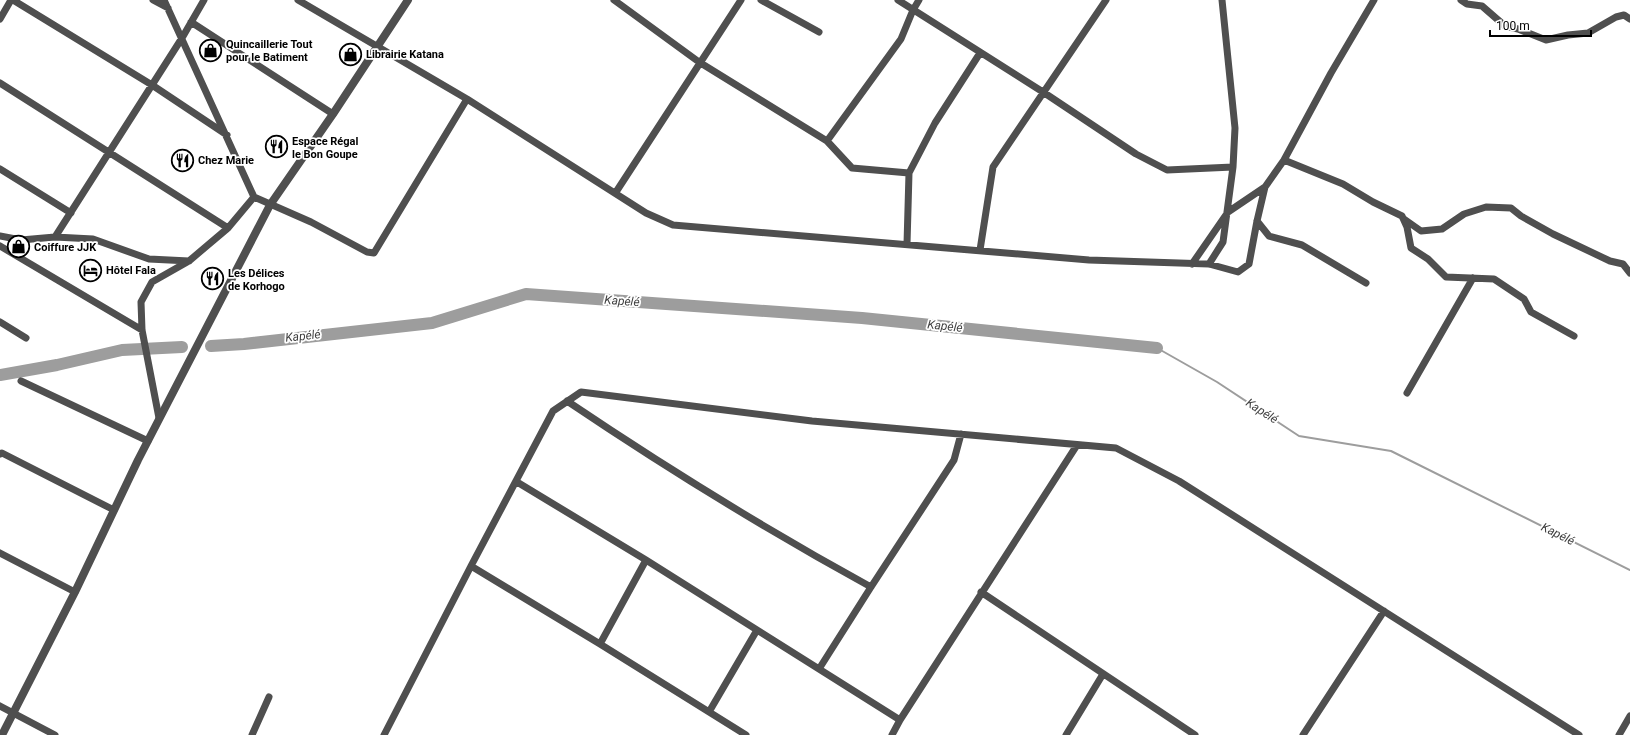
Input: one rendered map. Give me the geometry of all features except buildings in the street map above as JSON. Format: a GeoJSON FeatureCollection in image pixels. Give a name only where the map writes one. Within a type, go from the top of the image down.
{"type":"FeatureCollection","features":[{"type":"Feature","properties":{"kind":"street"},"geometry":{"type":"LineString","coordinates":[[0,19],[12,0],[152,85],[227,135]]}},
{"type":"Feature","properties":{"kind":"street"},"geometry":{"type":"LineString","coordinates":[[153,0],[168,8]]}},
{"type":"Feature","properties":{"kind":"street"},"geometry":{"type":"LineString","coordinates":[[164,0],[227,135],[254,197],[332,232],[357,249],[374,253],[467,99]]}},
{"type":"Feature","properties":{"kind":"street"},"geometry":{"type":"LineString","coordinates":[[56,237],[182,38],[204,0]]}},
{"type":"Feature","properties":{"kind":"street"},"geometry":{"type":"LineString","coordinates":[[298,0],[467,99],[616,192],[646,213],[673,225],[1089,260],[1208,264],[1238,272],[1249,264],[1256,221],[1265,187],[1284,160],[1331,73],[1374,0]]}},
{"type":"Feature","properties":{"kind":"street"},"geometry":{"type":"LineString","coordinates":[[2,735],[75,592],[159,418],[270,204],[333,114],[408,0]]}},
{"type":"Feature","properties":{"kind":"street"},"geometry":{"type":"LineString","coordinates":[[614,0],[699,62],[827,141],[852,168],[909,173]]}},
{"type":"Feature","properties":{"kind":"street"},"geometry":{"type":"LineString","coordinates":[[616,192],[699,62],[741,0]]}},
{"type":"Feature","properties":{"kind":"street"},"geometry":{"type":"LineString","coordinates":[[761,0],[819,32]]}},
{"type":"Feature","properties":{"kind":"street"},"geometry":{"type":"LineString","coordinates":[[898,0],[1043,92],[1136,154],[1167,170],[1233,167]]}},
{"type":"Feature","properties":{"kind":"street"},"geometry":{"type":"LineString","coordinates":[[827,141],[901,39],[913,10],[919,0]]}},
{"type":"Feature","properties":{"kind":"street"},"geometry":{"type":"LineString","coordinates":[[980,250],[993,166],[1106,0]]}},
{"type":"Feature","properties":{"kind":"street"},"geometry":{"type":"LineString","coordinates":[[1208,264],[1224,242],[1233,167],[1235,128],[1222,0]]}},
{"type":"Feature","properties":{"kind":"street"},"geometry":{"type":"LineString","coordinates":[[1461,0],[1467,4],[1482,6],[1505,26],[1518,29],[1546,40],[1568,35],[1588,33],[1616,17],[1624,15],[1630,19]]}},
{"type":"Feature","properties":{"kind":"street"},"geometry":{"type":"LineString","coordinates":[[191,22],[333,114]]}},
{"type":"Feature","properties":{"kind":"street"},"geometry":{"type":"LineString","coordinates":[[907,244],[909,173],[935,123],[980,53]]}},
{"type":"Feature","properties":{"kind":"street"},"geometry":{"type":"LineString","coordinates":[[0,83],[228,228]]}},
{"type":"Feature","properties":{"kind":"street"},"geometry":{"type":"LineString","coordinates":[[1284,160],[1343,184],[1373,202],[1402,216],[1421,231],[1442,229],[1464,214],[1486,206],[1511,208],[1521,216],[1552,234],[1610,261],[1623,264],[1630,273]]}},
{"type":"Feature","properties":{"kind":"street"},"geometry":{"type":"LineString","coordinates":[[0,169],[71,213]]}},
{"type":"Feature","properties":{"kind":"street"},"geometry":{"type":"LineString","coordinates":[[1192,264],[1228,212],[1265,187]]}},
{"type":"Feature","properties":{"kind":"street"},"geometry":{"type":"LineString","coordinates":[[159,418],[142,330],[141,302],[152,282],[189,261],[228,228],[254,197]]}},
{"type":"Feature","properties":{"kind":"street"},"geometry":{"type":"LineString","coordinates":[[1404,219],[1412,248],[1428,259],[1446,277],[1494,280],[1524,299],[1531,312],[1574,336]]}},
{"type":"Feature","properties":{"kind":"street"},"geometry":{"type":"LineString","coordinates":[[1256,221],[1269,236],[1302,244],[1366,283]]}},
{"type":"Feature","properties":{"kind":"street"},"geometry":{"type":"LineString","coordinates":[[0,236],[21,240],[56,237],[93,239],[148,259],[189,261]]}},
{"type":"Feature","properties":{"kind":"street"},"geometry":{"type":"LineString","coordinates":[[0,246],[142,330]]}},
{"type":"Feature","properties":{"kind":"street"},"geometry":{"type":"LineString","coordinates":[[1407,393],[1472,278]]}},
{"type":"Feature","properties":{"kind":"street"},"geometry":{"type":"LineString","coordinates":[[0,322],[26,338]]}},
{"type":"Feature","properties":{"kind":"street"},"geometry":{"type":"LineString","coordinates":[[22,381],[148,441]]}},
{"type":"Feature","properties":{"kind":"street"},"geometry":{"type":"LineString","coordinates":[[384,735],[553,411],[567,400],[581,392],[812,421],[1116,448],[1179,481],[1579,735]]}},
{"type":"Feature","properties":{"kind":"street"},"geometry":{"type":"LineString","coordinates":[[567,400],[618,435],[806,552],[871,587]]}},
{"type":"Feature","properties":{"kind":"street"},"geometry":{"type":"LineString","coordinates":[[819,669],[954,460],[961,434]]}},
{"type":"Feature","properties":{"kind":"street"},"geometry":{"type":"LineString","coordinates":[[892,735],[981,592],[1077,445]]}},
{"type":"Feature","properties":{"kind":"street"},"geometry":{"type":"LineString","coordinates":[[0,454],[2,453],[114,510]]}},
{"type":"Feature","properties":{"kind":"street"},"geometry":{"type":"LineString","coordinates":[[517,482],[646,560],[900,720]]}},
{"type":"Feature","properties":{"kind":"street"},"geometry":{"type":"LineString","coordinates":[[0,553],[75,592]]}},
{"type":"Feature","properties":{"kind":"street"},"geometry":{"type":"LineString","coordinates":[[600,644],[646,560]]}},
{"type":"Feature","properties":{"kind":"street"},"geometry":{"type":"LineString","coordinates":[[471,566],[746,735]]}},
{"type":"Feature","properties":{"kind":"street"},"geometry":{"type":"LineString","coordinates":[[981,592],[1186,732],[1195,735]]}},
{"type":"Feature","properties":{"kind":"street"},"geometry":{"type":"LineString","coordinates":[[1303,735],[1384,611]]}},
{"type":"Feature","properties":{"kind":"street"},"geometry":{"type":"LineString","coordinates":[[709,712],[757,630]]}},
{"type":"Feature","properties":{"kind":"street"},"geometry":{"type":"LineString","coordinates":[[1066,735],[1103,674]]}},
{"type":"Feature","properties":{"kind":"street"},"geometry":{"type":"LineString","coordinates":[[252,735],[269,696]]}},
{"type":"Feature","properties":{"kind":"street"},"geometry":{"type":"LineString","coordinates":[[0,706],[55,735]]}},
{"type":"Feature","properties":{"kind":"street"},"geometry":{"type":"LineString","coordinates":[[1619,735],[1630,716]]}},
{"type":"Feature","properties":{"kind":"waterway","name":"Kapélé"},"geometry":{"type":"LineString","coordinates":[[211,346],[244,344],[432,323],[526,294],[862,318],[1157,348]]}},
{"type":"Feature","properties":{"kind":"waterway","name":"Kapélé"},"geometry":{"type":"LineString","coordinates":[[0,375],[57,365],[122,350],[182,347]]}},
{"type":"Feature","properties":{"kind":"waterway","name":"Kapélé"},"geometry":{"type":"LineString","coordinates":[[1157,348],[1217,382],[1299,436],[1391,451],[1630,570]]}},
{"type":"Feature","properties":{"kind":"place","name":"Quincaillerie Tout pour le Batiment"},"geometry":{"type":"Point","coordinates":[210,50]}},
{"type":"Feature","properties":{"kind":"place","name":"Librairie Katana"},"geometry":{"type":"Point","coordinates":[350,54]}},
{"type":"Feature","properties":{"kind":"place","name":"Espace Régal le Bon Goupe"},"geometry":{"type":"Point","coordinates":[277,147]}},
{"type":"Feature","properties":{"kind":"place","name":"Chez Marie"},"geometry":{"type":"Point","coordinates":[183,160]}},
{"type":"Feature","properties":{"kind":"place","name":"Coiffure JJK"},"geometry":{"type":"Point","coordinates":[19,247]}},
{"type":"Feature","properties":{"kind":"place","name":"Hôtel Fala"},"geometry":{"type":"Point","coordinates":[90,270]}},
{"type":"Feature","properties":{"kind":"place","name":"Les Délices de Korhogo"},"geometry":{"type":"Point","coordinates":[213,279]}}]}
